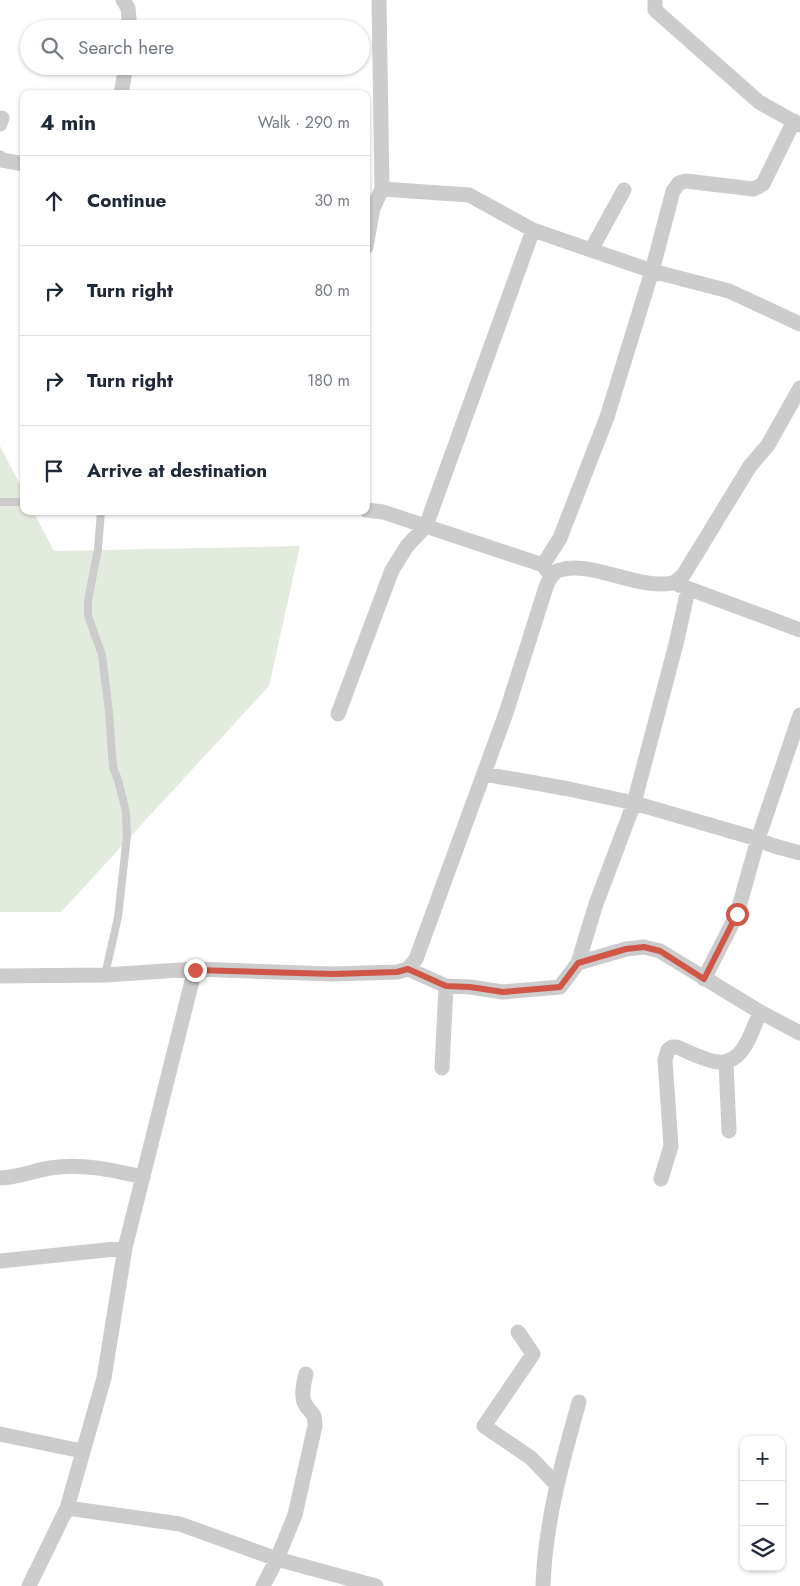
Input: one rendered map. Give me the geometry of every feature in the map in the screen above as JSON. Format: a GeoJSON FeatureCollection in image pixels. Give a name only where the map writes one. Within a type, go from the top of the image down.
{"type":"FeatureCollection","features":[{"type":"Feature","properties":{"kind":"street"},"geometry":{"type":"LineString","coordinates":[[123,0],[128,8],[129,20]]}},
{"type":"Feature","properties":{"kind":"street"},"geometry":{"type":"LineString","coordinates":[[370,209],[382,189],[373,143],[379,0]]}},
{"type":"Feature","properties":{"kind":"street"},"geometry":{"type":"LineString","coordinates":[[0,976],[105,975],[195,970],[333,974],[397,972],[408,969],[416,959],[506,713],[546,587],[547,571],[608,417],[652,272],[673,191],[679,183],[686,181],[753,189],[758,187],[763,184],[797,123],[759,102],[655,10],[655,0]]}},
{"type":"Feature","properties":{"kind":"street"},"geometry":{"type":"LineString","coordinates":[[122,90],[124,75]]}},
{"type":"Feature","properties":{"kind":"street"},"geometry":{"type":"LineString","coordinates":[[0,158],[20,163]]}},
{"type":"Feature","properties":{"kind":"street"},"geometry":{"type":"LineString","coordinates":[[382,189],[470,194],[533,230],[652,272],[729,291],[800,324]]}},
{"type":"Feature","properties":{"kind":"street"},"geometry":{"type":"LineString","coordinates":[[591,250],[624,190]]}},
{"type":"Feature","properties":{"kind":"street"},"geometry":{"type":"LineString","coordinates":[[338,714],[392,570],[408,546],[426,526],[533,230]]}},
{"type":"Feature","properties":{"kind":"street"},"geometry":{"type":"LineString","coordinates":[[674,583],[684,574],[750,466],[768,445],[800,388]]}},
{"type":"Feature","properties":{"kind":"street"},"geometry":{"type":"LineString","coordinates":[[370,510],[383,512],[426,526],[547,571],[579,568],[654,584],[674,583],[688,590],[800,630]]}},
{"type":"Feature","properties":{"kind":"street"},"geometry":{"type":"LineString","coordinates":[[408,969],[446,986],[470,987],[503,992],[560,987],[578,963],[596,904],[634,804],[676,644],[688,590]]}},
{"type":"Feature","properties":{"kind":"street"},"geometry":{"type":"LineString","coordinates":[[704,979],[737,914],[758,839],[800,715]]}},
{"type":"Feature","properties":{"kind":"street"},"geometry":{"type":"LineString","coordinates":[[484,774],[569,789],[634,804],[758,839],[770,845],[800,854]]}},
{"type":"Feature","properties":{"kind":"street"},"geometry":{"type":"LineString","coordinates":[[578,963],[626,949],[644,947],[660,951],[760,1012],[800,1033]]}},
{"type":"Feature","properties":{"kind":"street"},"geometry":{"type":"LineString","coordinates":[[29,1586],[67,1508],[104,1378],[125,1248],[195,970]]}},
{"type":"Feature","properties":{"kind":"street"},"geometry":{"type":"LineString","coordinates":[[442,1068],[446,986]]}},
{"type":"Feature","properties":{"kind":"street"},"geometry":{"type":"LineString","coordinates":[[661,1179],[671,1146],[665,1060],[668,1050],[672,1047],[677,1047],[717,1062],[733,1060],[741,1052],[760,1012]]}},
{"type":"Feature","properties":{"kind":"street"},"geometry":{"type":"LineString","coordinates":[[726,1062],[729,1131]]}},
{"type":"Feature","properties":{"kind":"street"},"geometry":{"type":"LineString","coordinates":[[0,1178],[16,1177],[48,1168],[70,1166],[97,1167],[143,1177]]}},
{"type":"Feature","properties":{"kind":"street"},"geometry":{"type":"LineString","coordinates":[[0,1261],[125,1248]]}},
{"type":"Feature","properties":{"kind":"street"},"geometry":{"type":"LineString","coordinates":[[518,1332],[533,1354],[484,1426],[531,1458],[556,1484]]}},
{"type":"Feature","properties":{"kind":"street"},"geometry":{"type":"LineString","coordinates":[[263,1586],[277,1559],[295,1515],[315,1426],[315,1416],[304,1401],[303,1387],[306,1374]]}},
{"type":"Feature","properties":{"kind":"street"},"geometry":{"type":"LineString","coordinates":[[543,1586],[556,1484],[579,1402]]}},
{"type":"Feature","properties":{"kind":"street"},"geometry":{"type":"LineString","coordinates":[[0,1434],[82,1451]]}},
{"type":"Feature","properties":{"kind":"street"},"geometry":{"type":"LineString","coordinates":[[67,1508],[180,1524],[277,1559],[376,1586]]}},
{"type":"Feature","properties":{"kind":"lane"},"geometry":{"type":"LineString","coordinates":[[0,502],[20,502]]}},
{"type":"Feature","properties":{"kind":"lane"},"geometry":{"type":"LineString","coordinates":[[101,515],[98,550],[88,600],[88,616],[102,655],[113,767],[126,812],[127,836],[118,917],[105,975]]}},
{"type":"Feature","properties":{"kind":"shaded area"},"geometry":{"type":"Polygon","coordinates":[[[0,446],[20,484],[20,515],[35,515],[54,551],[300,546],[269,686],[61,912],[0,912],[0,446]]]}},
{"type":"Feature","properties":{"kind":"route"},"geometry":{"type":"LineString","coordinates":[[195,970],[333,974],[397,972],[408,969],[446,986],[470,987],[503,992],[560,987],[578,963],[626,949],[644,947],[660,951],[704,979],[737,914]]}}]}
